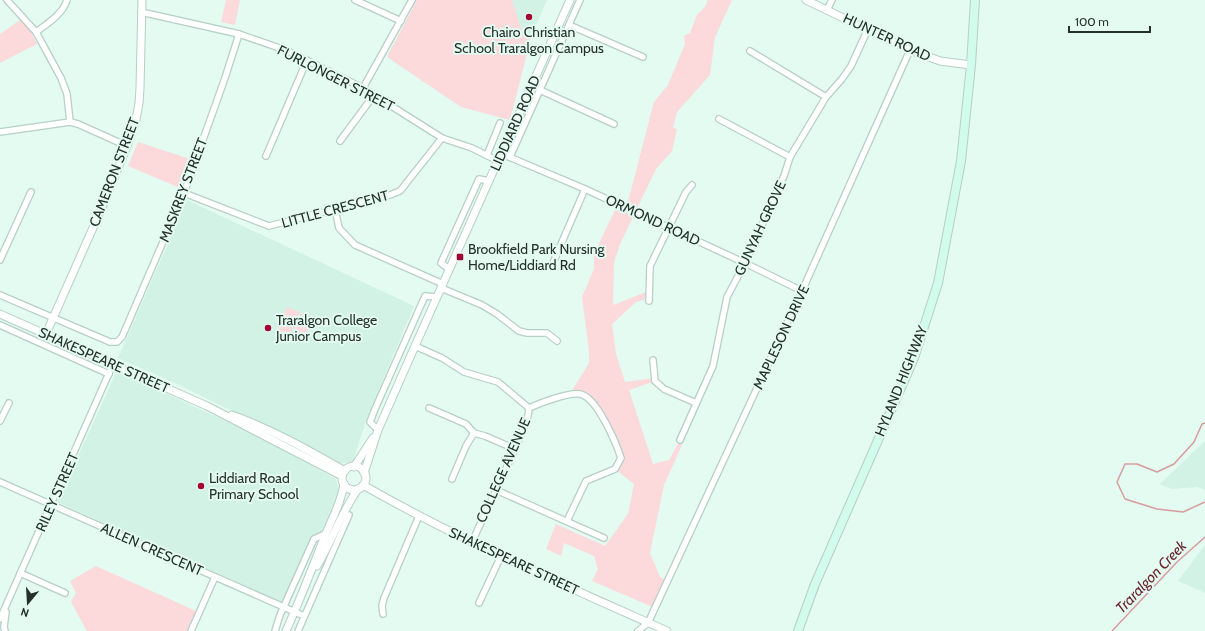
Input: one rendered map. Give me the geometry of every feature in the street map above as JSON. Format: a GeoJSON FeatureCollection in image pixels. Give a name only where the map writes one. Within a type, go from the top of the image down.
{"type":"FeatureCollection","features":[{"type":"Feature","properties":{"kind":"main road","name":"HYLAND HIGHWAY"},"geometry":{"type":"LineString","coordinates":[[798,631],[815,584],[914,358],[938,283],[961,161],[971,65],[975,0]]}},
{"type":"Feature","properties":{"kind":"street"},"geometry":{"type":"LineString","coordinates":[[7,0],[36,32],[65,86],[70,122]]}},
{"type":"Feature","properties":{"kind":"street"},"geometry":{"type":"LineString","coordinates":[[36,32],[48,24],[60,12],[67,0]]}},
{"type":"Feature","properties":{"kind":"street","name":"CAMERON STREET"},"geometry":{"type":"LineString","coordinates":[[46,334],[100,212],[136,120],[139,103],[142,0]]}},
{"type":"Feature","properties":{"kind":"street"},"geometry":{"type":"LineString","coordinates":[[355,0],[400,20]]}},
{"type":"Feature","properties":{"kind":"street"},"geometry":{"type":"LineString","coordinates":[[363,88],[412,0]]}},
{"type":"Feature","properties":{"kind":"street","name":"LIDDIARD ROAD"},"geometry":{"type":"LineString","coordinates":[[364,473],[378,430],[570,0]]}},
{"type":"Feature","properties":{"kind":"street","name":"LIDDIARD ROAD"},"geometry":{"type":"LineString","coordinates":[[510,157],[580,0]]}},
{"type":"Feature","properties":{"kind":"street","name":"HUNTER ROAD"},"geometry":{"type":"LineString","coordinates":[[806,0],[910,50],[940,61],[971,65]]}},
{"type":"Feature","properties":{"kind":"street"},"geometry":{"type":"LineString","coordinates":[[827,10],[832,0]]}},
{"type":"Feature","properties":{"kind":"street","name":"FURLONGER STREET"},"geometry":{"type":"LineString","coordinates":[[141,12],[239,34],[288,51],[363,88],[442,138],[487,155],[500,158]]}},
{"type":"Feature","properties":{"kind":"street"},"geometry":{"type":"LineString","coordinates":[[569,25],[643,57]]}},
{"type":"Feature","properties":{"kind":"street","name":"GUNYAH GROVE"},"geometry":{"type":"LineString","coordinates":[[680,440],[713,366],[727,297],[745,263],[784,176],[790,157],[826,98],[851,66],[868,29]]}},
{"type":"Feature","properties":{"kind":"street","name":"MASKREY STREET"},"geometry":{"type":"LineString","coordinates":[[52,318],[110,342],[117,342],[122,338],[184,193],[239,34]]}},
{"type":"Feature","properties":{"kind":"street","name":"MAPLESON DRIVE"},"geometry":{"type":"LineString","coordinates":[[648,623],[802,291],[910,50]]}},
{"type":"Feature","properties":{"kind":"street"},"geometry":{"type":"LineString","coordinates":[[750,51],[826,98]]}},
{"type":"Feature","properties":{"kind":"street"},"geometry":{"type":"LineString","coordinates":[[266,156],[307,60]]}},
{"type":"Feature","properties":{"kind":"street"},"geometry":{"type":"LineString","coordinates":[[540,90],[614,124]]}},
{"type":"Feature","properties":{"kind":"street"},"geometry":{"type":"LineString","coordinates":[[340,141],[374,95]]}},
{"type":"Feature","properties":{"kind":"street"},"geometry":{"type":"LineString","coordinates":[[718,119],[790,157]]}},
{"type":"Feature","properties":{"kind":"street"},"geometry":{"type":"LineString","coordinates":[[0,132],[70,122],[78,124],[127,146]]}},
{"type":"Feature","properties":{"kind":"street","name":"LIDDIARD ROAD"},"geometry":{"type":"LineString","coordinates":[[487,155],[500,123]]}},
{"type":"Feature","properties":{"kind":"street","name":"LITTLE CRESCENT"},"geometry":{"type":"LineString","coordinates":[[184,193],[269,226],[390,195],[400,191],[442,138]]}},
{"type":"Feature","properties":{"kind":"street","name":"ORMOND ROAD"},"geometry":{"type":"LineString","coordinates":[[500,158],[510,157],[585,189],[802,291]]}},
{"type":"Feature","properties":{"kind":"street","name":"LIDDIARD ROAD"},"geometry":{"type":"LineString","coordinates":[[450,269],[441,263],[479,178],[489,181]]}},
{"type":"Feature","properties":{"kind":"street"},"geometry":{"type":"LineString","coordinates":[[649,301],[650,266],[686,192],[692,185]]}},
{"type":"Feature","properties":{"kind":"street"},"geometry":{"type":"LineString","coordinates":[[552,265],[585,189]]}},
{"type":"Feature","properties":{"kind":"street"},"geometry":{"type":"LineString","coordinates":[[0,260],[32,192]]}},
{"type":"Feature","properties":{"kind":"street"},"geometry":{"type":"LineString","coordinates":[[335,209],[339,228],[355,245],[482,306],[497,314],[519,331],[527,333],[547,333],[557,342]]}},
{"type":"Feature","properties":{"kind":"street"},"geometry":{"type":"LineString","coordinates":[[0,295],[52,318]]}},
{"type":"Feature","properties":{"kind":"street"},"geometry":{"type":"LineString","coordinates":[[378,430],[370,422],[375,408],[425,296],[437,297]]}},
{"type":"Feature","properties":{"kind":"street","name":"SHAKESPEARE STREET"},"geometry":{"type":"LineString","coordinates":[[0,314],[207,406],[264,428],[305,448],[344,473]]}},
{"type":"Feature","properties":{"kind":"street","name":"SHAKESPEARE STREET"},"geometry":{"type":"LineString","coordinates":[[0,325],[109,374]]}},
{"type":"Feature","properties":{"kind":"street","name":"COLLEGE AVENUE"},"geometry":{"type":"LineString","coordinates":[[415,346],[442,358],[464,372],[498,382],[529,408],[528,416],[515,448],[472,542]]}},
{"type":"Feature","properties":{"kind":"street"},"geometry":{"type":"LineString","coordinates":[[653,360],[655,381],[664,389],[696,403]]}},
{"type":"Feature","properties":{"kind":"street","name":"RILEY STREET"},"geometry":{"type":"LineString","coordinates":[[0,619],[113,364]]}},
{"type":"Feature","properties":{"kind":"street"},"geometry":{"type":"LineString","coordinates":[[529,408],[552,399],[573,394],[581,394],[591,402],[603,416],[616,443],[621,458],[615,469],[586,481],[567,521]]}},
{"type":"Feature","properties":{"kind":"street"},"geometry":{"type":"LineString","coordinates":[[0,421],[9,403]]}},
{"type":"Feature","properties":{"kind":"street"},"geometry":{"type":"LineString","coordinates":[[430,408],[466,424],[474,433],[515,448]]}},
{"type":"Feature","properties":{"kind":"street","name":"LIDDIARD ROAD"},"geometry":{"type":"LineString","coordinates":[[354,467],[378,430]]}},
{"type":"Feature","properties":{"kind":"street"},"geometry":{"type":"LineString","coordinates":[[452,479],[466,446],[474,433]]}},
{"type":"Feature","properties":{"kind":"street"},"geometry":{"type":"LineString","coordinates":[[286,631],[308,581],[325,534],[338,508],[342,497],[344,473],[350,467],[358,468],[364,473],[365,480],[348,503],[325,552],[308,581]]}},
{"type":"Feature","properties":{"kind":"street","name":"ALLEN CRESCENT"},"geometry":{"type":"LineString","coordinates":[[0,482],[304,616]]}},
{"type":"Feature","properties":{"kind":"street"},"geometry":{"type":"LineString","coordinates":[[344,484],[349,489],[360,487]]}},
{"type":"Feature","properties":{"kind":"street","name":"SHAKESPEARE STREET"},"geometry":{"type":"LineString","coordinates":[[360,487],[501,556],[666,631]]}},
{"type":"Feature","properties":{"kind":"street"},"geometry":{"type":"LineString","coordinates":[[496,490],[604,538]]}},
{"type":"Feature","properties":{"kind":"street"},"geometry":{"type":"LineString","coordinates":[[298,631],[349,515]]}},
{"type":"Feature","properties":{"kind":"street"},"geometry":{"type":"LineString","coordinates":[[383,614],[382,606],[384,598],[419,516]]}},
{"type":"Feature","properties":{"kind":"street"},"geometry":{"type":"LineString","coordinates":[[275,631],[314,539],[325,534]]}},
{"type":"Feature","properties":{"kind":"street"},"geometry":{"type":"LineString","coordinates":[[479,603],[501,556]]}},
{"type":"Feature","properties":{"kind":"street"},"geometry":{"type":"LineString","coordinates":[[20,573],[65,593]]}},
{"type":"Feature","properties":{"kind":"street"},"geometry":{"type":"LineString","coordinates":[[191,631],[215,577]]}},
{"type":"Feature","properties":{"kind":"street"},"geometry":{"type":"LineString","coordinates":[[5,631],[4,616],[12,593]]}},
{"type":"Feature","properties":{"kind":"street"},"geometry":{"type":"LineString","coordinates":[[638,631],[648,623]]}},
{"type":"Feature","properties":{"kind":"shaded area"},"geometry":{"type":"Polygon","coordinates":[[[226,0],[240,0],[235,25],[221,22],[226,0]]]}},
{"type":"Feature","properties":{"kind":"shaded area"},"geometry":{"type":"Polygon","coordinates":[[[417,0],[512,0],[523,34],[532,34],[510,120],[461,107],[387,57],[417,0]]]}},
{"type":"Feature","properties":{"kind":"shaded area","name":"Chairo Christian School Traralgon Campus"},"geometry":{"type":"Polygon","coordinates":[[[512,0],[547,0],[532,34],[523,34],[512,0]]]}},
{"type":"Feature","properties":{"kind":"shaded area"},"geometry":{"type":"Polygon","coordinates":[[[708,0],[732,0],[715,37],[710,75],[677,112],[673,128],[677,129],[672,151],[656,169],[620,244],[614,262],[613,305],[649,291],[649,298],[636,302],[612,324],[616,354],[625,382],[654,378],[655,381],[629,390],[653,464],[669,460],[680,440],[682,445],[664,485],[650,553],[660,577],[668,581],[655,608],[592,581],[598,569],[594,556],[564,543],[561,556],[546,549],[556,524],[605,546],[628,514],[634,484],[615,469],[620,463],[617,445],[591,402],[581,395],[570,394],[589,363],[589,350],[582,297],[594,269],[594,254],[618,204],[624,207],[629,198],[654,102],[668,85],[685,44],[684,36],[690,33],[697,15],[705,7],[708,0]]]}},
{"type":"Feature","properties":{"kind":"shaded area"},"geometry":{"type":"Polygon","coordinates":[[[20,20],[30,30],[37,44],[0,63],[0,34],[20,20]]]}},
{"type":"Feature","properties":{"kind":"shaded area"},"geometry":{"type":"Polygon","coordinates":[[[138,142],[190,159],[180,188],[128,166],[138,142]]]}},
{"type":"Feature","properties":{"kind":"shaded area","name":"Traralgon College Junior Campus"},"geometry":{"type":"Polygon","coordinates":[[[187,200],[414,306],[367,418],[353,461],[340,464],[179,385],[118,358],[187,200]]]}},
{"type":"Feature","properties":{"kind":"shaded area"},"geometry":{"type":"Polygon","coordinates":[[[287,307],[299,312],[290,335],[278,330],[287,307]]]}},
{"type":"Feature","properties":{"kind":"shaded area"},"geometry":{"type":"Polygon","coordinates":[[[301,313],[313,318],[303,341],[291,336],[301,313]]]}},
{"type":"Feature","properties":{"kind":"shaded area","name":"Liddiard Road Primary School"},"geometry":{"type":"Polygon","coordinates":[[[117,371],[256,435],[336,479],[340,494],[323,532],[311,536],[282,603],[57,502],[117,371]]]}},
{"type":"Feature","properties":{"kind":"shaded area"},"geometry":{"type":"Polygon","coordinates":[[[1205,441],[1205,490],[1197,487],[1172,489],[1160,484],[1205,441]]]}},
{"type":"Feature","properties":{"kind":"shaded area"},"geometry":{"type":"Polygon","coordinates":[[[1205,545],[1205,593],[1178,581],[1205,545]]]}},
{"type":"Feature","properties":{"kind":"shaded area"},"geometry":{"type":"Polygon","coordinates":[[[96,566],[196,611],[187,631],[87,631],[71,602],[76,593],[70,581],[96,566]]]}},
{"type":"Feature","properties":{"kind":"waterway","name":"Traralgon Creek"},"geometry":{"type":"LineString","coordinates":[[1205,423],[1202,424],[1194,442],[1174,464],[1157,472],[1137,464],[1125,464],[1117,482],[1125,499],[1157,509],[1183,512],[1205,502]]}},
{"type":"Feature","properties":{"kind":"waterway","name":"Traralgon Creek"},"geometry":{"type":"LineString","coordinates":[[1112,631],[1177,562],[1205,537]]}},
{"type":"Feature","properties":{"kind":"place","name":"Chairo Christian School Traralgon Campus"},"geometry":{"type":"Point","coordinates":[529,17]}},
{"type":"Feature","properties":{"kind":"place","name":"Brookfield Park Nursing Home/Liddiard Rd"},"geometry":{"type":"Point","coordinates":[460,257]}},
{"type":"Feature","properties":{"kind":"place","name":"Traralgon College Junior Campus"},"geometry":{"type":"Point","coordinates":[268,328]}},
{"type":"Feature","properties":{"kind":"place","name":"Liddiard Road Primary School"},"geometry":{"type":"Point","coordinates":[201,486]}}]}
